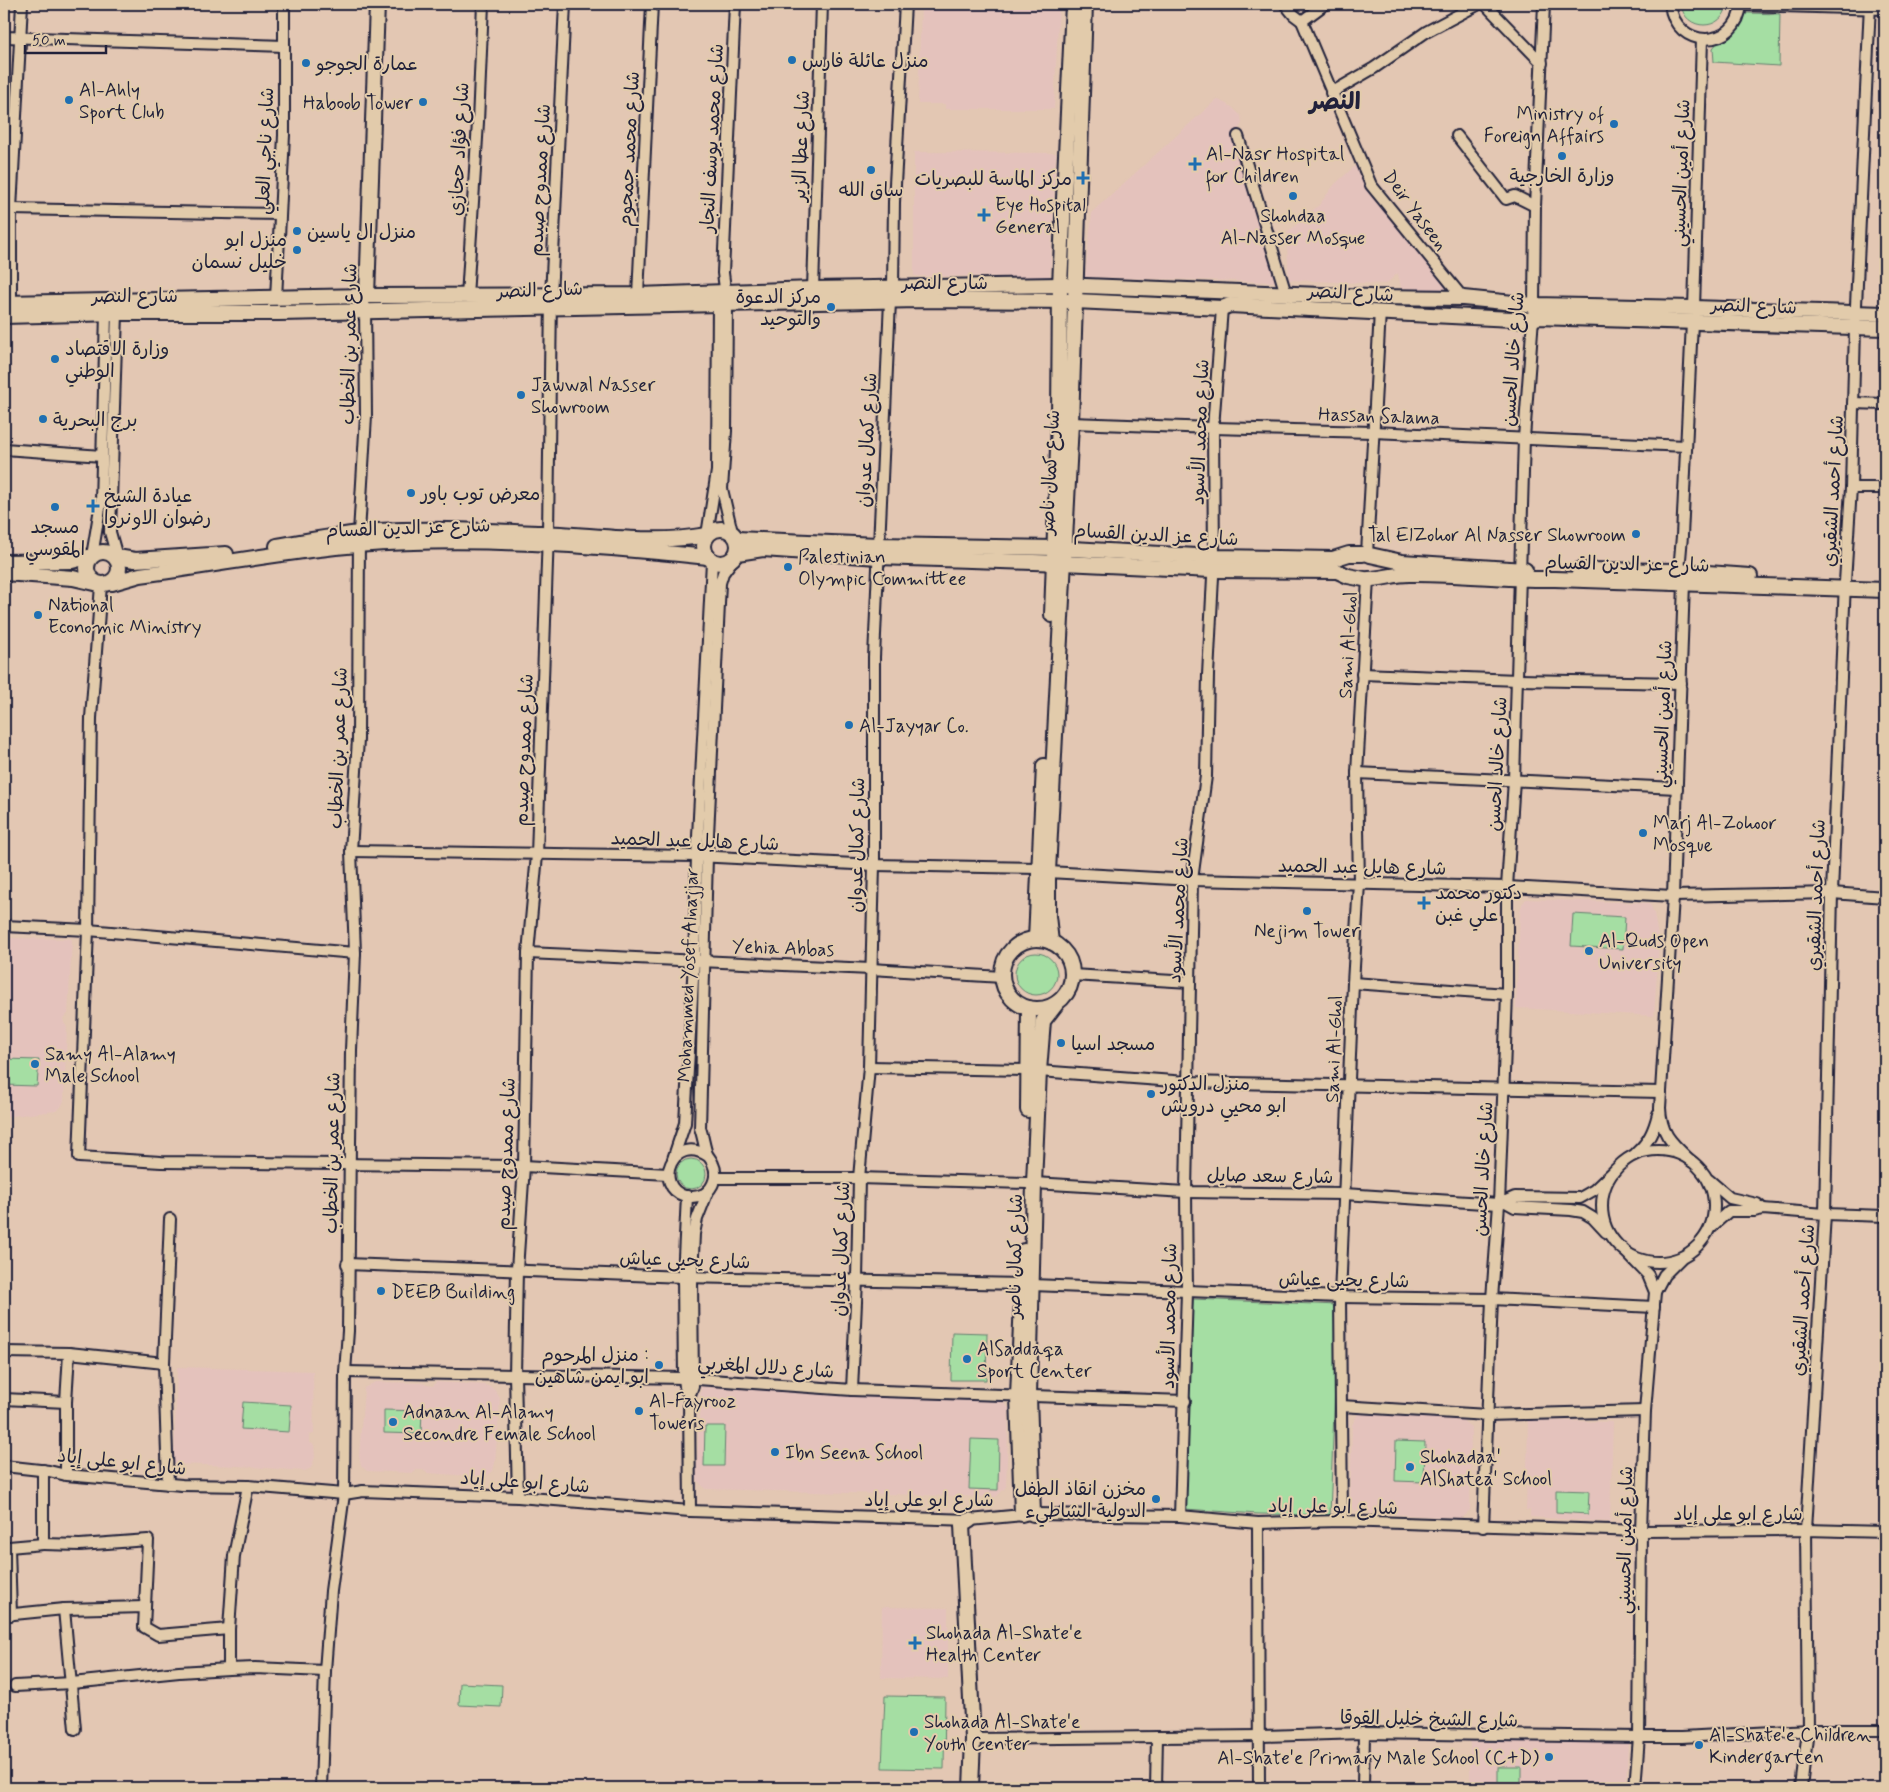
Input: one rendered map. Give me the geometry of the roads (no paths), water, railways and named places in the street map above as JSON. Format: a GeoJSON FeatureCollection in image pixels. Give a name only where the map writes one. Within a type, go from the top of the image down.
{"type":"FeatureCollection","features":[{"type":"Feature","properties":{"kind":"main road","name":"شارع عمر بن الخطاب"},"geometry":{"type":"LineString","coordinates":[[367,296],[377,4]]}},
{"type":"Feature","properties":{"kind":"main road","name":"شارع كمال ناصر"},"geometry":{"type":"LineString","coordinates":[[1036,939],[1043,870],[1050,662],[1059,563],[1060,285],[1074,4]]}},
{"type":"Feature","properties":{"kind":"main road","name":"شارع كمال ناصر"},"geometry":{"type":"LineString","coordinates":[[1059,548],[1071,422],[1085,4]]}},
{"type":"Feature","properties":{"kind":"main road","name":"شارع النصر"},"geometry":{"type":"LineString","coordinates":[[4,316],[364,311],[551,302],[891,294],[1060,285],[1371,297],[1464,298],[1534,305],[1693,315],[1856,320],[1885,314]]}},
{"type":"Feature","properties":{"kind":"main road","name":"شارع النصر"},"geometry":{"type":"LineString","coordinates":[[7,303],[367,296],[466,297],[551,302],[638,295],[722,298],[812,289],[1222,308],[1230,305],[1533,320],[1537,317],[1693,315]]}},
{"type":"Feature","properties":{"kind":"main road","name":"شارع النصر"},"geometry":{"type":"LineString","coordinates":[[1856,320],[1885,328]]}},
{"type":"Feature","properties":{"kind":"main road","name":"شارع عز الدين القسام"},"geometry":{"type":"LineString","coordinates":[[117,557],[134,560],[219,555],[359,539],[683,540],[707,536],[716,529],[721,528],[735,545],[878,551],[1059,563],[1213,564],[1333,559],[1349,554],[1520,575]]}},
{"type":"Feature","properties":{"kind":"main road"},"geometry":{"type":"LineString","coordinates":[[707,536],[704,546],[710,559]]}},
{"type":"Feature","properties":{"kind":"main road","name":"شارع عز الدين القسام"},"geometry":{"type":"LineString","coordinates":[[4,573],[73,578],[103,584],[140,575],[359,539]]}},
{"type":"Feature","properties":{"kind":"main road","name":"شارع عز الدين القسام"},"geometry":{"type":"LineString","coordinates":[[548,539],[710,559],[724,563],[735,545]]}},
{"type":"Feature","properties":{"kind":"main road","name":"شارع عز الدين القسام"},"geometry":{"type":"LineString","coordinates":[[878,551],[1059,548],[1213,564],[1337,571],[1348,576],[1366,579],[1380,579],[1408,574],[1681,577],[1845,585],[1885,590]]}},
{"type":"Feature","properties":{"kind":"main road"},"geometry":{"type":"LineString","coordinates":[[4,562],[72,562],[102,552],[108,552],[117,557],[120,567],[119,574],[103,584],[91,580],[87,564],[92,556]]}},
{"type":"Feature","properties":{"kind":"main road"},"geometry":{"type":"LineString","coordinates":[[1367,555],[1376,560],[1378,568],[1374,575],[1366,579],[1356,576],[1353,568],[1354,561],[1367,555]]}},
{"type":"Feature","properties":{"kind":"main road","name":"شارع عز الدين القسام"},"geometry":{"type":"LineString","coordinates":[[1845,585],[1885,583]]}},
{"type":"Feature","properties":{"kind":"main road","name":"شارع كمال ناصر"},"geometry":{"type":"LineString","coordinates":[[1043,870],[1051,942]]}},
{"type":"Feature","properties":{"kind":"main road"},"geometry":{"type":"LineString","coordinates":[[1036,939],[1051,942],[1060,948],[1066,956],[1072,975],[1066,992],[1057,1003],[1043,1008],[1029,1008],[1012,999],[1005,989],[1002,977],[1003,964],[1008,953],[1017,944],[1036,939]]}},
{"type":"Feature","properties":{"kind":"main road","name":"شارع كمال ناصر"},"geometry":{"type":"LineString","coordinates":[[1028,1514],[1024,1396],[1034,1071],[1044,1021],[1057,1003]]}},
{"type":"Feature","properties":{"kind":"main road"},"geometry":{"type":"LineString","coordinates":[[1029,1008],[1034,1071]]}},
{"type":"Feature","properties":{"kind":"main road"},"geometry":{"type":"LineString","coordinates":[[970,1520],[962,1525],[973,1739],[971,1788]]}},
{"type":"Feature","properties":{"kind":"street"},"geometry":{"type":"LineString","coordinates":[[7,303],[9,214],[22,4]]}},
{"type":"Feature","properties":{"kind":"street","name":"شارع ناجي العلي"},"geometry":{"type":"LineString","coordinates":[[276,299],[284,135],[284,4]]}},
{"type":"Feature","properties":{"kind":"street","name":"شارع فؤاد حجازي"},"geometry":{"type":"LineString","coordinates":[[466,297],[478,122],[483,4]]}},
{"type":"Feature","properties":{"kind":"street","name":"شارع ممدوح صيدم"},"geometry":{"type":"LineString","coordinates":[[518,1497],[515,1375],[517,1270],[524,1166],[528,953],[537,855],[548,539],[551,302],[565,4]]}},
{"type":"Feature","properties":{"kind":"street","name":"شارع محمد جمجوم"},"geometry":{"type":"LineString","coordinates":[[638,295],[652,4]]}},
{"type":"Feature","properties":{"kind":"street","name":"شارع محمد يوسف النجار"},"geometry":{"type":"LineString","coordinates":[[707,536],[716,471],[735,4]]}},
{"type":"Feature","properties":{"kind":"street","name":"شارع عطا الزير"},"geometry":{"type":"LineString","coordinates":[[812,289],[822,4]]}},
{"type":"Feature","properties":{"kind":"street","name":"شارع كمال عدوان"},"geometry":{"type":"LineString","coordinates":[[852,1390],[859,1178],[869,1067],[874,865],[874,657],[878,551],[894,202],[906,4]]}},
{"type":"Feature","properties":{"kind":"street","name":"Deir Yaseen"},"geometry":{"type":"LineString","coordinates":[[1285,4],[1302,21],[1371,185],[1464,298]]}},
{"type":"Feature","properties":{"kind":"street"},"geometry":{"type":"LineString","coordinates":[[1302,21],[1325,4]]}},
{"type":"Feature","properties":{"kind":"street"},"geometry":{"type":"LineString","coordinates":[[1332,93],[1374,68],[1426,32],[1479,4]]}},
{"type":"Feature","properties":{"kind":"street"},"geometry":{"type":"LineString","coordinates":[[1485,4],[1542,63]]}},
{"type":"Feature","properties":{"kind":"street","name":"شارع خالد الحسن"},"geometry":{"type":"LineString","coordinates":[[1483,1526],[1492,1299],[1502,1203],[1503,1089],[1507,994],[1507,887],[1518,680],[1524,438],[1534,305],[1535,206],[1544,4]]}},
{"type":"Feature","properties":{"kind":"street"},"geometry":{"type":"LineString","coordinates":[[1670,4],[1675,22],[1682,30],[1691,36],[1702,39],[1713,38],[1728,30],[1739,17],[1741,5],[1870,6],[1885,8]]}},
{"type":"Feature","properties":{"kind":"street","name":"شارع أحمد الشقيري"},"geometry":{"type":"LineString","coordinates":[[1801,1788],[1808,1730],[1806,1530],[1825,1214],[1832,893],[1845,585],[1852,488],[1856,320],[1870,6]]}},
{"type":"Feature","properties":{"kind":"street"},"geometry":{"type":"LineString","coordinates":[[4,37],[284,46]]}},
{"type":"Feature","properties":{"kind":"street","name":"شارع أمين الحسيني"},"geometry":{"type":"LineString","coordinates":[[1632,1156],[1646,1143],[1653,1133],[1660,1108],[1673,896],[1681,683],[1682,536],[1693,315],[1702,39]]}},
{"type":"Feature","properties":{"kind":"street"},"geometry":{"type":"LineString","coordinates":[[1238,136],[1286,294]]}},
{"type":"Feature","properties":{"kind":"street"},"geometry":{"type":"LineString","coordinates":[[1457,136],[1506,199],[1515,196],[1535,206]]}},
{"type":"Feature","properties":{"kind":"street"},"geometry":{"type":"LineString","coordinates":[[9,214],[280,214]]}},
{"type":"Feature","properties":{"kind":"street","name":"شارع عمر بن الخطاب"},"geometry":{"type":"LineString","coordinates":[[321,1788],[331,1591],[344,1494],[354,953],[351,851],[358,739],[359,539],[366,416],[364,311],[367,296]]}},
{"type":"Feature","properties":{"kind":"street","name":"شارع محمد يوسف النجار"},"geometry":{"type":"LineString","coordinates":[[722,298],[726,431],[722,489],[735,545]]}},
{"type":"Feature","properties":{"kind":"street","name":"شارع محمد الأسود"},"geometry":{"type":"LineString","coordinates":[[1180,1516],[1185,1401],[1187,1082],[1192,880],[1206,776],[1213,564],[1213,428],[1222,308]]}},
{"type":"Feature","properties":{"kind":"street"},"geometry":{"type":"LineString","coordinates":[[1367,555],[1372,432],[1380,312]]}},
{"type":"Feature","properties":{"kind":"street"},"geometry":{"type":"LineString","coordinates":[[92,556],[102,502],[102,456],[112,313]]}},
{"type":"Feature","properties":{"kind":"street"},"geometry":{"type":"LineString","coordinates":[[112,313],[110,532],[117,557]]}},
{"type":"Feature","properties":{"kind":"street"},"geometry":{"type":"LineString","coordinates":[[1853,403],[1885,404]]}},
{"type":"Feature","properties":{"kind":"street","name":"Hassan Salama"},"geometry":{"type":"LineString","coordinates":[[1071,422],[1372,432],[1686,446]]}},
{"type":"Feature","properties":{"kind":"street"},"geometry":{"type":"LineString","coordinates":[[4,449],[102,456]]}},
{"type":"Feature","properties":{"kind":"street"},"geometry":{"type":"LineString","coordinates":[[1852,488],[1885,488]]}},
{"type":"Feature","properties":{"kind":"street","name":"Mohammed Yosef Alnajjar"},"geometry":{"type":"LineString","coordinates":[[702,856],[720,583],[735,545]]}},
{"type":"Feature","properties":{"kind":"street","name":"Mohammed Yosef Alnajjar"},"geometry":{"type":"LineString","coordinates":[[708,1156],[700,1128],[699,961],[707,681],[706,650],[710,559]]}},
{"type":"Feature","properties":{"kind":"street","name":"Sami Al-Ghol"},"geometry":{"type":"LineString","coordinates":[[1342,1521],[1340,1297],[1359,883],[1357,773],[1366,579]]}},
{"type":"Feature","properties":{"kind":"street"},"geometry":{"type":"LineString","coordinates":[[103,584],[91,718],[88,930],[79,1157],[162,1162],[524,1166],[668,1174]]}},
{"type":"Feature","properties":{"kind":"street"},"geometry":{"type":"LineString","coordinates":[[1362,674],[1518,680],[1681,683]]}},
{"type":"Feature","properties":{"kind":"street"},"geometry":{"type":"LineString","coordinates":[[1357,773],[1677,788]]}},
{"type":"Feature","properties":{"kind":"street","name":"شارع هايل عبد الحميد"},"geometry":{"type":"LineString","coordinates":[[351,851],[702,856],[874,865],[1043,870],[1192,880],[1507,887],[1673,896],[1832,893],[1885,897]]}},
{"type":"Feature","properties":{"kind":"street"},"geometry":{"type":"LineString","coordinates":[[4,926],[88,930],[354,953]]}},
{"type":"Feature","properties":{"kind":"street","name":"Yehia Abbas"},"geometry":{"type":"LineString","coordinates":[[528,953],[871,968],[1002,977]]}},
{"type":"Feature","properties":{"kind":"street","name":"Mohammed Yosef Alnajjar"},"geometry":{"type":"LineString","coordinates":[[672,1160],[685,1123],[699,961]]}},
{"type":"Feature","properties":{"kind":"street"},"geometry":{"type":"LineString","coordinates":[[1072,975],[1190,982]]}},
{"type":"Feature","properties":{"kind":"street"},"geometry":{"type":"LineString","coordinates":[[1353,983],[1507,994]]}},
{"type":"Feature","properties":{"kind":"street"},"geometry":{"type":"LineString","coordinates":[[869,1067],[1034,1071],[1187,1082],[1661,1092]]}},
{"type":"Feature","properties":{"kind":"street","name":"شارع أمين الحسيني"},"geometry":{"type":"LineString","coordinates":[[1660,1108],[1664,1131],[1690,1161]]}},
{"type":"Feature","properties":{"kind":"street"},"geometry":{"type":"LineString","coordinates":[[687,1277],[695,1226],[715,1178],[713,1162],[708,1156],[693,1150],[685,1150],[672,1160],[668,1174],[674,1188],[687,1196],[694,1197],[708,1191]]}},
{"type":"Feature","properties":{"kind":"street"},"geometry":{"type":"LineString","coordinates":[[1655,1292],[1648,1275],[1613,1238],[1606,1226],[1602,1204],[1606,1186],[1615,1170],[1632,1156],[1646,1151],[1663,1150],[1678,1154],[1690,1161],[1730,1198],[1757,1204],[1763,1209]]}},
{"type":"Feature","properties":{"kind":"street","name":"شارع سعد صايل"},"geometry":{"type":"LineString","coordinates":[[1502,1203],[1515,1197],[1580,1198],[1594,1190],[1615,1170]]}},
{"type":"Feature","properties":{"kind":"street"},"geometry":{"type":"LineString","coordinates":[[1705,1176],[1711,1189],[1714,1204],[1707,1231]]}},
{"type":"Feature","properties":{"kind":"street","name":"شارع سعد صايل"},"geometry":{"type":"LineString","coordinates":[[715,1178],[859,1178],[1030,1183],[1186,1192],[1344,1194],[1502,1203],[1515,1207],[1583,1212],[1593,1218],[1613,1238]]}},
{"type":"Feature","properties":{"kind":"street"},"geometry":{"type":"LineString","coordinates":[[687,1196],[688,1378],[693,1386],[689,1397],[690,1511]]}},
{"type":"Feature","properties":{"kind":"street"},"geometry":{"type":"LineString","coordinates":[[1622,1248],[1641,1259],[1658,1262],[1674,1259],[1698,1245],[1716,1221],[1729,1211],[1763,1209],[1885,1216]]}},
{"type":"Feature","properties":{"kind":"street"},"geometry":{"type":"LineString","coordinates":[[168,1484],[164,1364],[170,1219]]}},
{"type":"Feature","properties":{"kind":"street","name":"شارع أمين الحسيني"},"geometry":{"type":"LineString","coordinates":[[1635,1788],[1640,1737],[1641,1531],[1645,1411],[1655,1292],[1668,1270],[1690,1251]]}},
{"type":"Feature","properties":{"kind":"street","name":"شارع يحيى عياش"},"geometry":{"type":"LineString","coordinates":[[347,1264],[687,1277],[1027,1284],[1340,1297],[1492,1299],[1654,1307]]}},
{"type":"Feature","properties":{"kind":"street"},"geometry":{"type":"LineString","coordinates":[[4,1352],[68,1353],[164,1364]]}},
{"type":"Feature","properties":{"kind":"street"},"geometry":{"type":"LineString","coordinates":[[66,1475],[68,1353]]}},
{"type":"Feature","properties":{"kind":"street","name":"شارع دلال المغربي"},"geometry":{"type":"LineString","coordinates":[[345,1372],[688,1378],[852,1390],[1185,1401]]}},
{"type":"Feature","properties":{"kind":"street"},"geometry":{"type":"LineString","coordinates":[[4,1399],[66,1402]]}},
{"type":"Feature","properties":{"kind":"street"},"geometry":{"type":"LineString","coordinates":[[1341,1406],[1487,1414],[1645,1411]]}},
{"type":"Feature","properties":{"kind":"street","name":"شارع ابو على إياد"},"geometry":{"type":"LineString","coordinates":[[4,1466],[43,1470],[66,1475],[168,1484],[248,1486],[344,1494],[363,1491],[518,1497],[690,1511],[970,1520],[1028,1514],[1180,1516],[1258,1523],[1342,1521],[1641,1531],[1806,1530],[1885,1532]]}},
{"type":"Feature","properties":{"kind":"street"},"geometry":{"type":"LineString","coordinates":[[43,1470],[43,1544]]}},
{"type":"Feature","properties":{"kind":"street"},"geometry":{"type":"LineString","coordinates":[[229,1669],[229,1629],[234,1556],[248,1486]]}},
{"type":"Feature","properties":{"kind":"street"},"geometry":{"type":"LineString","coordinates":[[1258,1523],[1260,1788]]}},
{"type":"Feature","properties":{"kind":"street"},"geometry":{"type":"LineString","coordinates":[[145,1607],[64,1609],[7,1615],[9,1547],[43,1544],[80,1545],[148,1540],[145,1607],[144,1627],[158,1635],[229,1629]]}},
{"type":"Feature","properties":{"kind":"street"},"geometry":{"type":"LineString","coordinates":[[64,1609],[75,1729]]}},
{"type":"Feature","properties":{"kind":"street"},"geometry":{"type":"LineString","coordinates":[[15,1686],[72,1683],[229,1669],[255,1668],[326,1671]]}},
{"type":"Feature","properties":{"kind":"street","name":"شارع الشيخ خليل القوقا"},"geometry":{"type":"LineString","coordinates":[[973,1739],[1364,1733],[1682,1737],[1808,1730],[1885,1730]]}},
{"type":"Feature","properties":{"kind":"street"},"geometry":{"type":"LineString","coordinates":[[1363,1788],[1364,1733]]}},
{"type":"Feature","properties":{"kind":"street"},"geometry":{"type":"LineString","coordinates":[[1156,1788],[1157,1737]]}},
{"type":"Feature","properties":{"kind":"place","name":"منزل عائلة فارس"},"geometry":{"type":"Point","coordinates":[792,60]}},
{"type":"Feature","properties":{"kind":"place","name":"عمارة الجوجو"},"geometry":{"type":"Point","coordinates":[306,63]}},
{"type":"Feature","properties":{"kind":"place","name":"Al-Ahly Sport Club"},"geometry":{"type":"Point","coordinates":[69,100]}},
{"type":"Feature","properties":{"kind":"place","name":"Haboob Tower"},"geometry":{"type":"Point","coordinates":[423,102]}},
{"type":"Feature","properties":{"kind":"place","name":"Ministry of Foreign Affairs"},"geometry":{"type":"Point","coordinates":[1614,124]}},
{"type":"Feature","properties":{"kind":"place","name":"وزارة الخارجية"},"geometry":{"type":"Point","coordinates":[1562,156]}},
{"type":"Feature","properties":{"kind":"place","name":"Al-Nasr Hospital for Children"},"geometry":{"type":"Point","coordinates":[1195,164]}},
{"type":"Feature","properties":{"kind":"place","name":"ساق الله"},"geometry":{"type":"Point","coordinates":[871,170]}},
{"type":"Feature","properties":{"kind":"place","name":"مركز الماسة للبصريات"},"geometry":{"type":"Point","coordinates":[1083,178]}},
{"type":"Feature","properties":{"kind":"place","name":"Shohdaa Al-Nasser Mosque"},"geometry":{"type":"Point","coordinates":[1293,196]}},
{"type":"Feature","properties":{"kind":"place","name":"Eye Hospital General"},"geometry":{"type":"Point","coordinates":[984,215]}},
{"type":"Feature","properties":{"kind":"place","name":"منزل ال ياسين"},"geometry":{"type":"Point","coordinates":[297,231]}},
{"type":"Feature","properties":{"kind":"place","name":"منزل ابو خليل نسمان"},"geometry":{"type":"Point","coordinates":[297,250]}},
{"type":"Feature","properties":{"kind":"place","name":"مركز الدعوة والتوحيد"},"geometry":{"type":"Point","coordinates":[831,307]}},
{"type":"Feature","properties":{"kind":"place","name":"وزارة الاقتصاد الوطني"},"geometry":{"type":"Point","coordinates":[55,359]}},
{"type":"Feature","properties":{"kind":"place","name":"Jawwal Nasser Showroom"},"geometry":{"type":"Point","coordinates":[521,395]}},
{"type":"Feature","properties":{"kind":"place","name":"برج البحرية"},"geometry":{"type":"Point","coordinates":[43,419]}},
{"type":"Feature","properties":{"kind":"place","name":"معرض توب باور"},"geometry":{"type":"Point","coordinates":[411,493]}},
{"type":"Feature","properties":{"kind":"place","name":"عيادة الشيخ رضوان الاونروا"},"geometry":{"type":"Point","coordinates":[93,506]}},
{"type":"Feature","properties":{"kind":"place","name":"مسجد المقوسي"},"geometry":{"type":"Point","coordinates":[55,507]}},
{"type":"Feature","properties":{"kind":"place","name":"Tal ElZohor Al Nasser Showroom"},"geometry":{"type":"Point","coordinates":[1636,534]}},
{"type":"Feature","properties":{"kind":"place","name":"Palestinian Olympic Committee"},"geometry":{"type":"Point","coordinates":[788,567]}},
{"type":"Feature","properties":{"kind":"place","name":"National Economic Ministry"},"geometry":{"type":"Point","coordinates":[38,615]}},
{"type":"Feature","properties":{"kind":"place","name":"Al-Jayyar Co."},"geometry":{"type":"Point","coordinates":[849,725]}},
{"type":"Feature","properties":{"kind":"place","name":"Marj Al-Zohoor Mosque"},"geometry":{"type":"Point","coordinates":[1643,833]}},
{"type":"Feature","properties":{"kind":"place","name":"دكتور محمد علي غبن"},"geometry":{"type":"Point","coordinates":[1424,903]}},
{"type":"Feature","properties":{"kind":"place","name":"Nejim Tower"},"geometry":{"type":"Point","coordinates":[1307,911]}},
{"type":"Feature","properties":{"kind":"place","name":"Al-Quds Open University"},"geometry":{"type":"Point","coordinates":[1589,951]}},
{"type":"Feature","properties":{"kind":"place","name":"مسجد اسيا"},"geometry":{"type":"Point","coordinates":[1061,1043]}},
{"type":"Feature","properties":{"kind":"place","name":"Samy Al-Alamy Male School"},"geometry":{"type":"Point","coordinates":[35,1064]}},
{"type":"Feature","properties":{"kind":"place","name":"منزل الدكتور ابو محيي درويش"},"geometry":{"type":"Point","coordinates":[1151,1094]}},
{"type":"Feature","properties":{"kind":"place","name":"DEEB Building"},"geometry":{"type":"Point","coordinates":[381,1291]}},
{"type":"Feature","properties":{"kind":"place","name":"AlSaddaqa Sport Center"},"geometry":{"type":"Point","coordinates":[967,1359]}},
{"type":"Feature","properties":{"kind":"place","name":"منزل المرحوم : ابو ايمن شاهين"},"geometry":{"type":"Point","coordinates":[659,1365]}},
{"type":"Feature","properties":{"kind":"place","name":"Al-Fayrooz Towers"},"geometry":{"type":"Point","coordinates":[639,1411]}},
{"type":"Feature","properties":{"kind":"place","name":"Adnaan Al-Alamy Secondre Female School"},"geometry":{"type":"Point","coordinates":[393,1422]}},
{"type":"Feature","properties":{"kind":"place","name":"Ibn Seena School"},"geometry":{"type":"Point","coordinates":[775,1452]}},
{"type":"Feature","properties":{"kind":"place","name":"Shohadaa' AlShatea' School"},"geometry":{"type":"Point","coordinates":[1410,1467]}},
{"type":"Feature","properties":{"kind":"place","name":"مخزن انقاذ الطفل الدولية الشاطيء"},"geometry":{"type":"Point","coordinates":[1156,1499]}},
{"type":"Feature","properties":{"kind":"place","name":"Shohada Al-Shate'e Health Center"},"geometry":{"type":"Point","coordinates":[915,1643]}},
{"type":"Feature","properties":{"kind":"place","name":"Shohada Al-Shate'e Youth Center"},"geometry":{"type":"Point","coordinates":[914,1732]}},
{"type":"Feature","properties":{"kind":"place","name":"Al-Shate'e Children Kindergarten"},"geometry":{"type":"Point","coordinates":[1699,1745]}},
{"type":"Feature","properties":{"kind":"place","name":"Al-Shate'e Primary Male School (C+D)"},"geometry":{"type":"Point","coordinates":[1549,1757]}},
{"type":"Feature","properties":{"kind":"district","name":"النصر"},"geometry":{"type":"Point","coordinates":[1335,101]}}]}
